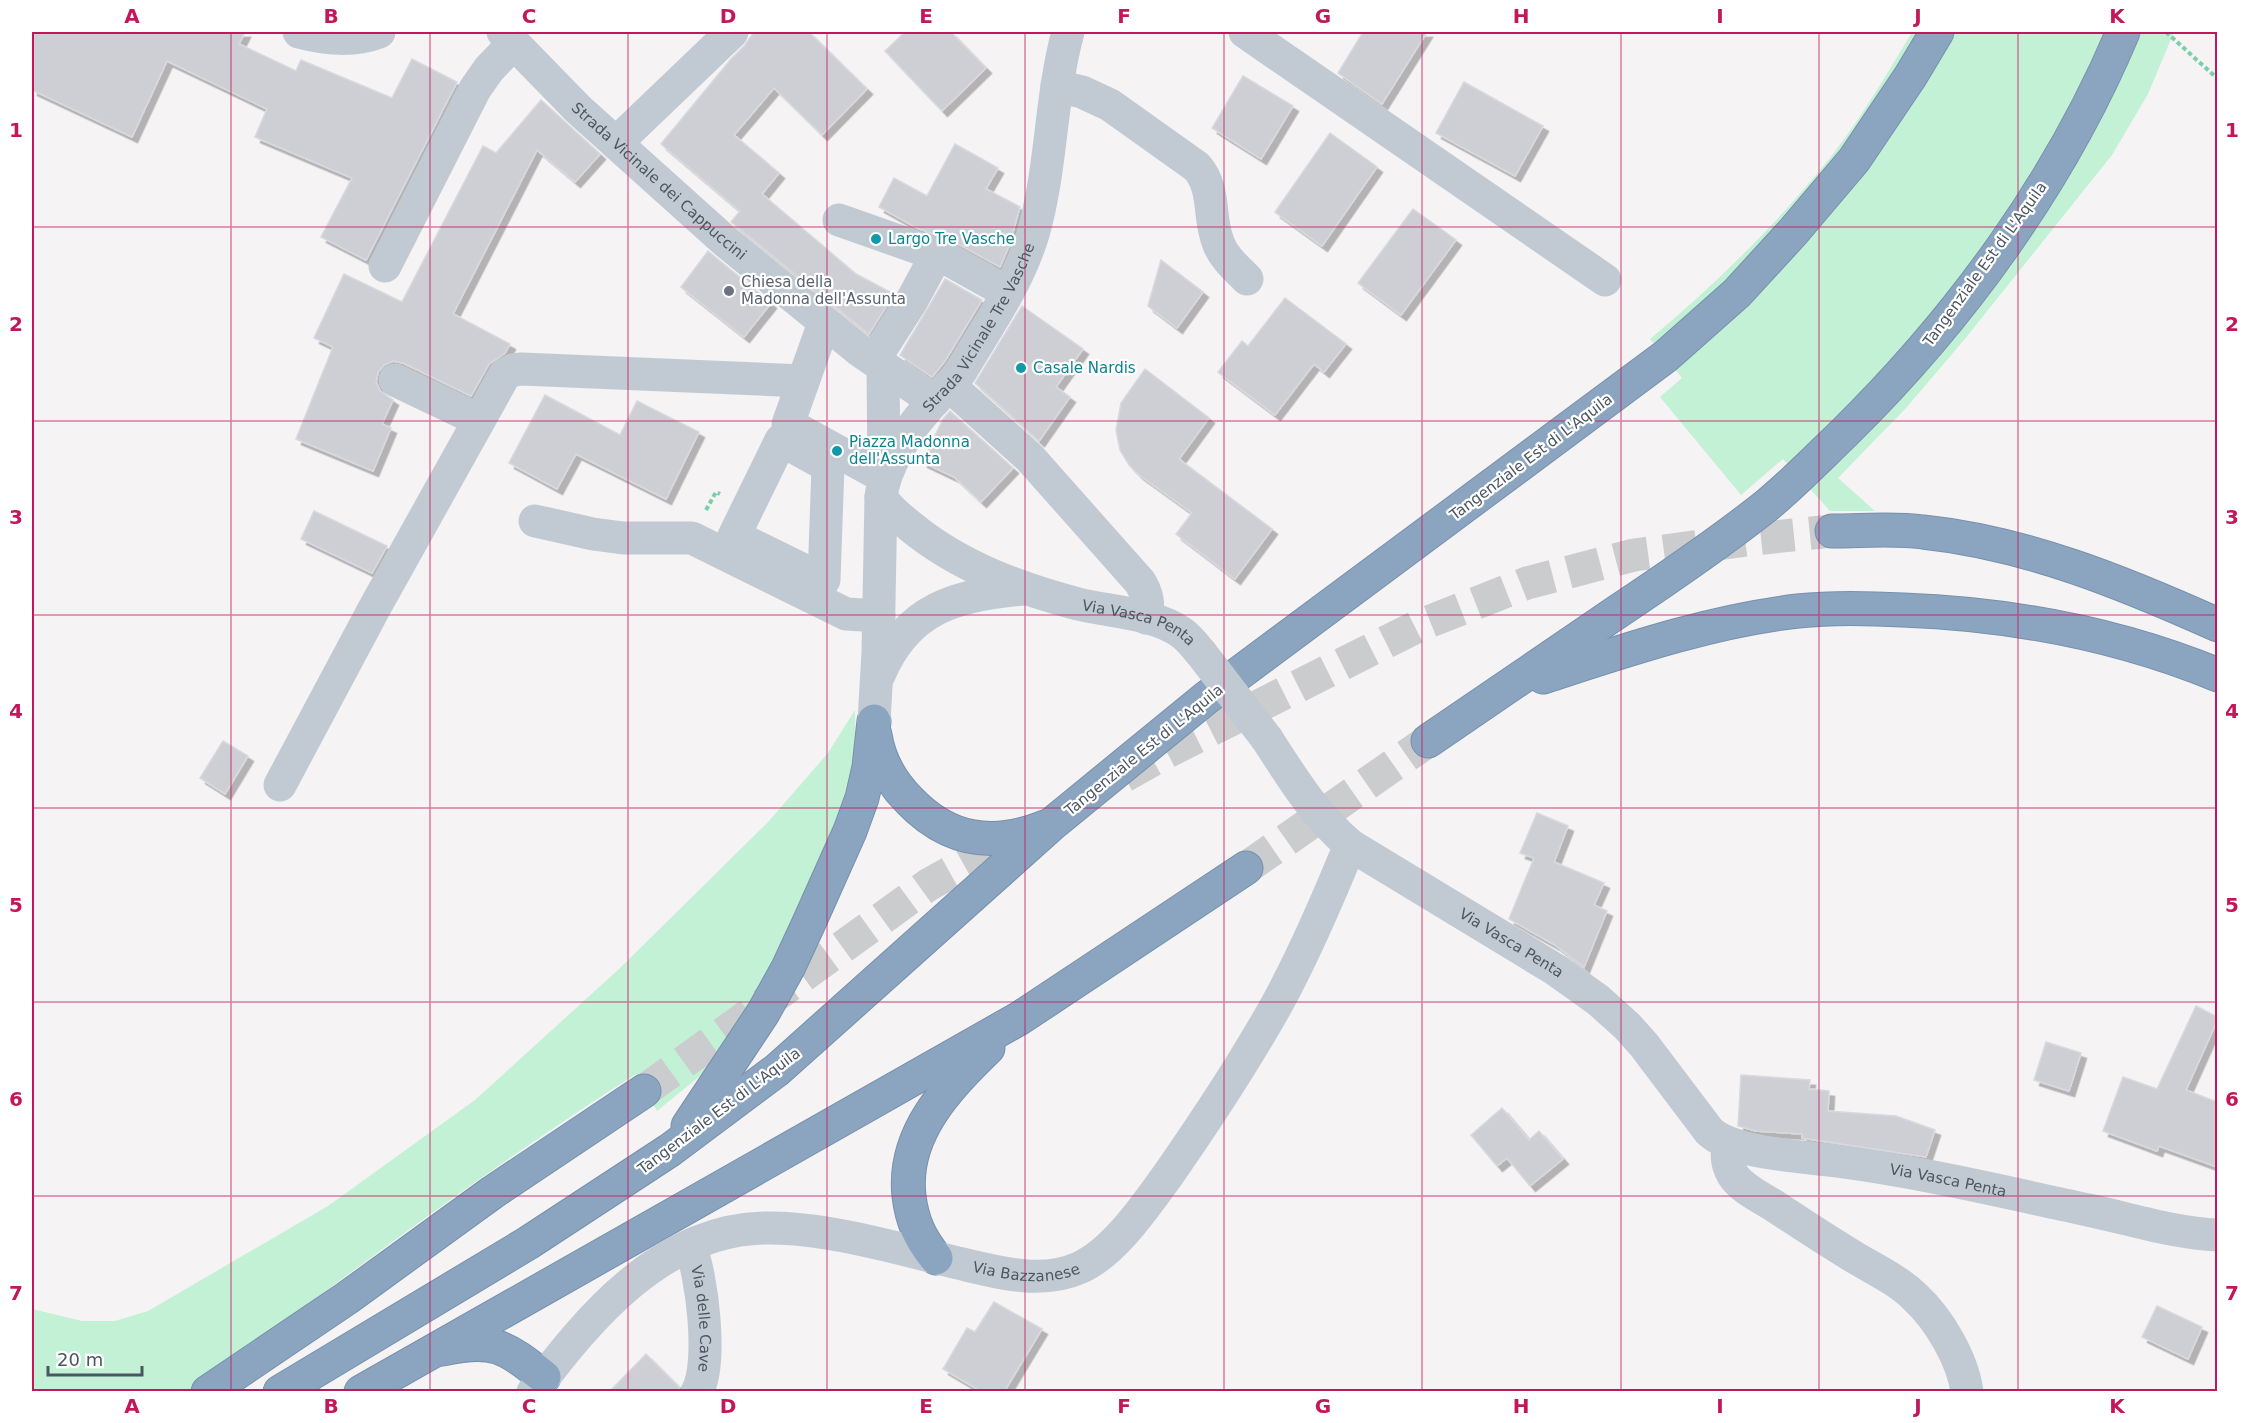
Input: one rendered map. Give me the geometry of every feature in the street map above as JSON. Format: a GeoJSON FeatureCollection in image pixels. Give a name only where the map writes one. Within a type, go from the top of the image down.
{"type":"FeatureCollection","features":[{"type":"Feature","properties":{"kind":"highway","name":"Tangenziale Est di L'Aquila"},"geometry":{"type":"LineString","coordinates":[[280,1392],[528,1243],[670,1150],[787,1062],[1052,824],[1206,698],[1666,356],[1737,293],[1801,223],[1854,160],[1910,77],[1937,32]]}},
{"type":"Feature","properties":{"kind":"highway","name":"Tangenziale Est di L'Aquila"},"geometry":{"type":"LineString","coordinates":[[1428,741],[1708,550],[1803,474],[1874,404],[1929,343],[1979,278],[2042,189],[2085,113],[2122,32]]}},
{"type":"Feature","properties":{"kind":"highway"},"geometry":{"type":"LineString","coordinates":[[1832,531],[1921,531],[2030,552],[2157,598],[2217,625]]}},
{"type":"Feature","properties":{"kind":"highway"},"geometry":{"type":"LineString","coordinates":[[1507,688],[1641,645],[1729,623],[1798,611],[1855,608],[1952,612],[2026,621],[2101,637],[2217,675]]}},
{"type":"Feature","properties":{"kind":"highway"},"geometry":{"type":"LineString","coordinates":[[874,721],[877,744],[888,773],[916,808],[939,826],[969,838],[999,839],[1032,832],[1052,824]]}},
{"type":"Feature","properties":{"kind":"highway"},"geometry":{"type":"LineString","coordinates":[[670,1150],[753,1029],[795,955],[850,831],[862,798],[870,767],[874,721]]}},
{"type":"Feature","properties":{"kind":"highway"},"geometry":{"type":"LineString","coordinates":[[361,1392],[1020,1018],[1246,868]]}},
{"type":"Feature","properties":{"kind":"highway"},"geometry":{"type":"LineString","coordinates":[[936,1258],[923,1241],[913,1219],[907,1178],[910,1155],[938,1102],[972,1064],[1020,1018]]}},
{"type":"Feature","properties":{"kind":"highway"},"geometry":{"type":"LineString","coordinates":[[207,1392],[347,1298],[493,1192],[644,1091]]}},
{"type":"Feature","properties":{"kind":"highway"},"geometry":{"type":"LineString","coordinates":[[430,1352],[474,1344],[494,1346],[513,1353],[538,1384]]}},
{"type":"Feature","properties":{"kind":"street"},"geometry":{"type":"LineString","coordinates":[[299,32],[341,39],[368,36],[379,32]]}},
{"type":"Feature","properties":{"kind":"street"},"geometry":{"type":"LineString","coordinates":[[616,142],[732,32]]}},
{"type":"Feature","properties":{"kind":"street","name":"Strada Vicinale Tre Vasche"},"geometry":{"type":"LineString","coordinates":[[874,721],[883,487],[888,467],[921,416],[942,393],[1007,292],[1022,264],[1041,201],[1057,86],[1068,32]]}},
{"type":"Feature","properties":{"kind":"street"},"geometry":{"type":"LineString","coordinates":[[1245,32],[1605,280]]}},
{"type":"Feature","properties":{"kind":"street"},"geometry":{"type":"LineString","coordinates":[[385,266],[475,89],[509,35]]}},
{"type":"Feature","properties":{"kind":"street","name":"Strada Vicinale dei Cappuccini"},"geometry":{"type":"LineString","coordinates":[[509,35],[579,109],[726,242],[824,323]]}},
{"type":"Feature","properties":{"kind":"street"},"geometry":{"type":"LineString","coordinates":[[1057,86],[1082,92],[1110,105],[1197,167],[1206,179],[1209,188],[1218,242],[1228,260],[1247,279]]}},
{"type":"Feature","properties":{"kind":"street"},"geometry":{"type":"LineString","coordinates":[[839,220],[937,254],[1007,292]]}},
{"type":"Feature","properties":{"kind":"street"},"geometry":{"type":"LineString","coordinates":[[883,487],[878,364],[937,254]]}},
{"type":"Feature","properties":{"kind":"street"},"geometry":{"type":"LineString","coordinates":[[883,487],[794,437],[788,424],[824,323],[878,364],[942,393],[1030,458],[1140,582],[1147,596],[1146,618]]}},
{"type":"Feature","properties":{"kind":"street"},"geometry":{"type":"LineString","coordinates":[[280,785],[503,377],[518,369],[803,381]]}},
{"type":"Feature","properties":{"kind":"street"},"geometry":{"type":"LineString","coordinates":[[395,380],[478,420]]}},
{"type":"Feature","properties":{"kind":"street"},"geometry":{"type":"LineString","coordinates":[[794,437],[781,440],[734,536],[778,569],[846,614],[879,616]]}},
{"type":"Feature","properties":{"kind":"street"},"geometry":{"type":"LineString","coordinates":[[535,521],[623,538],[692,538],[778,569],[824,580],[828,466],[823,453]]}},
{"type":"Feature","properties":{"kind":"street","name":"Via Vasca Penta"},"geometry":{"type":"LineString","coordinates":[[883,487],[889,508],[921,535],[942,550],[982,570],[1028,589],[1079,604],[1146,618],[1180,632],[1201,653],[1267,739],[1309,804],[1327,825],[1350,845],[1590,993],[1635,1035],[1716,1137],[1729,1144],[1907,1171],[2176,1231],[2217,1235]]}},
{"type":"Feature","properties":{"kind":"street"},"geometry":{"type":"LineString","coordinates":[[876,680],[897,641],[925,616],[968,596],[1028,589]]}},
{"type":"Feature","properties":{"kind":"street","name":"Via Bazzanese"},"geometry":{"type":"LineString","coordinates":[[538,1384],[624,1287],[655,1265],[690,1246],[727,1232],[772,1228],[845,1238],[1001,1273],[1039,1276],[1071,1272],[1087,1265],[1106,1250],[1160,1186],[1240,1067],[1295,970],[1350,845]]}},
{"type":"Feature","properties":{"kind":"street"},"geometry":{"type":"LineString","coordinates":[[1729,1144],[1727,1155],[1729,1167],[1745,1187],[1894,1281],[1918,1299],[1956,1354],[1965,1378],[1967,1392]]}},
{"type":"Feature","properties":{"kind":"street","name":"Via delle Cave"},"geometry":{"type":"LineString","coordinates":[[690,1246],[696,1266],[704,1329],[704,1375],[697,1392]]}},
{"type":"Feature","properties":{"kind":"path"},"geometry":{"type":"LineString","coordinates":[[2166,32],[2217,79]]}},
{"type":"Feature","properties":{"kind":"green space"},"geometry":{"type":"Polygon","coordinates":[[[1912,32],[2174,32],[2148,94],[2112,155],[1964,340],[1906,408],[1838,478],[1875,511],[1830,511],[1783,459],[1741,495],[1660,397],[1682,378],[1650,339],[1746,251],[1791,204],[1854,125],[1912,32]]]}},
{"type":"Feature","properties":{"kind":"green space"},"geometry":{"type":"Polygon","coordinates":[[[855,710],[856,762],[847,806],[783,954],[706,1071],[657,1111],[636,1074],[479,1179],[226,1366],[187,1391],[32,1391],[32,1309],[82,1321],[115,1321],[148,1311],[328,1206],[475,1100],[619,969],[768,822],[828,753],[855,710]]]}},
{"type":"Feature","properties":{"kind":"building"},"geometry":{"type":"Polygon","coordinates":[[[32,32],[245,32],[239,44],[296,71],[301,60],[392,98],[412,59],[457,82],[366,260],[321,237],[352,178],[255,137],[267,109],[167,61],[132,137],[32,90],[32,32]]]}},
{"type":"Feature","properties":{"kind":"building"},"geometry":{"type":"Polygon","coordinates":[[[754,32],[809,32],[867,89],[822,135],[774,88],[734,135],[779,173],[762,194],[856,274],[894,294],[869,334],[731,222],[740,211],[661,144],[754,32]]]}},
{"type":"Feature","properties":{"kind":"building"},"geometry":{"type":"Polygon","coordinates":[[[905,32],[951,32],[986,68],[942,111],[885,51],[905,32]]]}},
{"type":"Feature","properties":{"kind":"building"},"geometry":{"type":"Polygon","coordinates":[[[1363,32],[1427,32],[1382,104],[1338,73],[1363,32]]]}},
{"type":"Feature","properties":{"kind":"building"},"geometry":{"type":"Polygon","coordinates":[[[1243,76],[1293,106],[1261,159],[1212,128],[1243,76]]]}},
{"type":"Feature","properties":{"kind":"building"},"geometry":{"type":"Polygon","coordinates":[[[1464,82],[1543,126],[1515,176],[1436,133],[1464,82]]]}},
{"type":"Feature","properties":{"kind":"building"},"geometry":{"type":"Polygon","coordinates":[[[541,100],[600,154],[575,182],[537,150],[453,314],[510,344],[505,353],[489,364],[471,396],[403,363],[393,361],[384,365],[378,372],[376,382],[380,391],[393,400],[382,424],[391,428],[373,471],[296,439],[333,347],[314,338],[344,274],[402,302],[483,146],[496,153],[541,100]]]}},
{"type":"Feature","properties":{"kind":"building"},"geometry":{"type":"Polygon","coordinates":[[[1330,133],[1377,167],[1322,246],[1275,212],[1330,133]]]}},
{"type":"Feature","properties":{"kind":"building"},"geometry":{"type":"Polygon","coordinates":[[[955,144],[998,168],[986,189],[1020,207],[1009,246],[1000,267],[953,241],[917,228],[879,207],[894,178],[927,196],[955,144]]]}},
{"type":"Feature","properties":{"kind":"building"},"geometry":{"type":"Polygon","coordinates":[[[1413,209],[1456,240],[1401,315],[1358,283],[1413,209]]]}},
{"type":"Feature","properties":{"kind":"building","name":"Chiesa della Madonna dell'Assunta"},"geometry":{"type":"Polygon","coordinates":[[[708,251],[771,303],[744,337],[681,287],[708,251]]]}},
{"type":"Feature","properties":{"kind":"building"},"geometry":{"type":"Polygon","coordinates":[[[1161,260],[1203,292],[1177,328],[1148,306],[1161,260]]]}},
{"type":"Feature","properties":{"kind":"building"},"geometry":{"type":"Polygon","coordinates":[[[945,279],[982,300],[945,361],[932,377],[900,355],[945,279]]]}},
{"type":"Feature","properties":{"kind":"building"},"geometry":{"type":"Polygon","coordinates":[[[1285,298],[1346,344],[1324,372],[1314,364],[1275,415],[1218,372],[1242,341],[1248,346],[1285,298]]]}},
{"type":"Feature","properties":{"kind":"building","name":"Casale Nardis"},"geometry":{"type":"Polygon","coordinates":[[[1022,306],[1083,349],[1056,387],[1070,397],[1039,441],[975,383],[1022,306]]]}},
{"type":"Feature","properties":{"kind":"building"},"geometry":{"type":"Polygon","coordinates":[[[1145,369],[1209,418],[1179,459],[1272,529],[1235,579],[1176,534],[1192,513],[1138,474],[1120,450],[1116,430],[1121,403],[1145,369]]]}},
{"type":"Feature","properties":{"kind":"building"},"geometry":{"type":"Polygon","coordinates":[[[545,395],[620,435],[637,401],[699,432],[666,499],[576,454],[557,489],[509,463],[545,395]]]}},
{"type":"Feature","properties":{"kind":"building"},"geometry":{"type":"Polygon","coordinates":[[[950,411],[1013,468],[981,502],[954,477],[922,462],[943,419],[950,411]]]}},
{"type":"Feature","properties":{"kind":"building"},"geometry":{"type":"Polygon","coordinates":[[[314,511],[387,546],[372,573],[301,539],[314,511]]]}},
{"type":"Feature","properties":{"kind":"building"},"geometry":{"type":"Polygon","coordinates":[[[223,741],[248,756],[225,794],[200,778],[223,741]]]}},
{"type":"Feature","properties":{"kind":"building"},"geometry":{"type":"Polygon","coordinates":[[[1537,813],[1568,826],[1554,862],[1604,883],[1594,905],[1607,911],[1584,967],[1555,945],[1509,919],[1534,858],[1520,853],[1537,813]]]}},
{"type":"Feature","properties":{"kind":"building"},"geometry":{"type":"Polygon","coordinates":[[[2196,1006],[2217,1017],[2217,1021],[2186,1090],[2217,1102],[2217,1167],[2159,1146],[2157,1151],[2103,1131],[2123,1077],[2157,1089],[2196,1006]]]}},
{"type":"Feature","properties":{"kind":"building"},"geometry":{"type":"Polygon","coordinates":[[[2046,1042],[2081,1053],[2069,1091],[2034,1080],[2046,1042]]]}},
{"type":"Feature","properties":{"kind":"building"},"geometry":{"type":"Polygon","coordinates":[[[1741,1075],[1810,1080],[1809,1089],[1829,1091],[1828,1111],[1896,1116],[1935,1130],[1926,1157],[1802,1138],[1802,1134],[1756,1131],[1738,1126],[1741,1075]]]}},
{"type":"Feature","properties":{"kind":"building"},"geometry":{"type":"Polygon","coordinates":[[[1502,1108],[1529,1140],[1539,1131],[1563,1159],[1530,1186],[1507,1158],[1497,1166],[1471,1135],[1502,1108]]]}},
{"type":"Feature","properties":{"kind":"building"},"geometry":{"type":"Polygon","coordinates":[[[994,1302],[1042,1329],[1004,1392],[982,1392],[943,1369],[967,1328],[975,1332],[994,1302]]]}},
{"type":"Feature","properties":{"kind":"building"},"geometry":{"type":"Polygon","coordinates":[[[2157,1306],[2202,1327],[2188,1359],[2142,1337],[2157,1306]]]}},
{"type":"Feature","properties":{"kind":"building"},"geometry":{"type":"Polygon","coordinates":[[[646,1354],[679,1387],[679,1392],[609,1392],[646,1354]]]}},
{"type":"Feature","properties":{"kind":"tunnel"},"geometry":{"type":"LineString","coordinates":[[1124,776],[1167,752],[1418,626],[1527,583],[1634,555],[1832,531]]}},
{"type":"Feature","properties":{"kind":"tunnel"},"geometry":{"type":"LineString","coordinates":[[1246,868],[1428,741]]}},
{"type":"Feature","properties":{"kind":"tunnel"},"geometry":{"type":"LineString","coordinates":[[644,1091],[928,885],[1021,833]]}},
{"type":"Feature","properties":{"kind":"place","name":"Largo Tre Vasche"},"geometry":{"type":"Point","coordinates":[876,239]}},
{"type":"Feature","properties":{"kind":"place","name":"Chiesa della Madonna dell'Assunta"},"geometry":{"type":"Point","coordinates":[729,291]}},
{"type":"Feature","properties":{"kind":"place","name":"Casale Nardis"},"geometry":{"type":"Point","coordinates":[1021,368]}},
{"type":"Feature","properties":{"kind":"place","name":"Piazza Madonna dell'Assunta"},"geometry":{"type":"Point","coordinates":[837,451]}}]}
